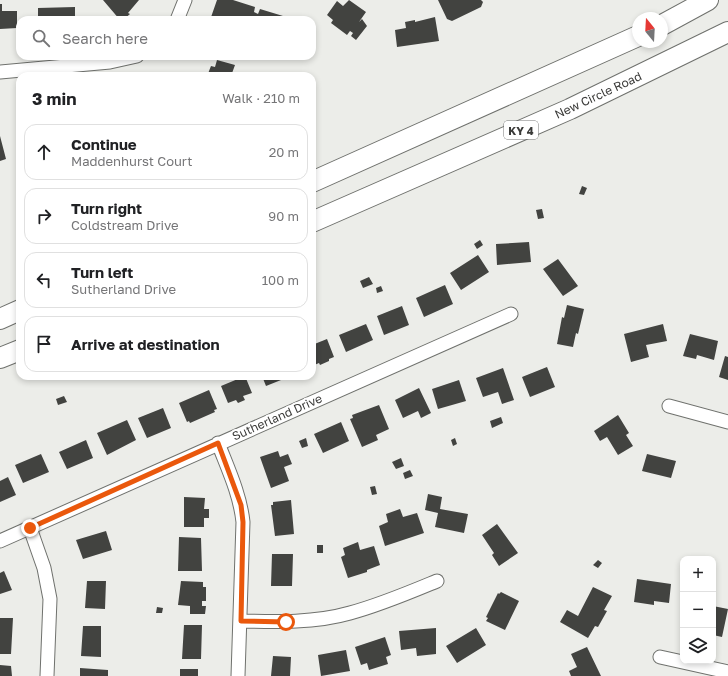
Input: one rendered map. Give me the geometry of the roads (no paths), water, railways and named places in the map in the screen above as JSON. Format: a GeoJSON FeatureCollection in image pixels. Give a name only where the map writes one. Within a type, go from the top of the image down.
{"type":"FeatureCollection","features":[{"type":"Feature","properties":{"kind":"highway"},"geometry":{"type":"LineString","coordinates":[[668,22],[708,0]]}},
{"type":"Feature","properties":{"kind":"highway","name":"New Circle Road"},"geometry":{"type":"LineString","coordinates":[[316,220],[570,109],[728,32]]}},
{"type":"Feature","properties":{"kind":"highway"},"geometry":{"type":"LineString","coordinates":[[316,180],[632,39]]}},
{"type":"Feature","properties":{"kind":"highway"},"geometry":{"type":"LineString","coordinates":[[0,318],[16,312]]}},
{"type":"Feature","properties":{"kind":"highway"},"geometry":{"type":"LineString","coordinates":[[0,358],[16,352]]}},
{"type":"Feature","properties":{"kind":"street"},"geometry":{"type":"LineString","coordinates":[[178,16],[184,0]]}},
{"type":"Feature","properties":{"kind":"street"},"geometry":{"type":"LineString","coordinates":[[0,72],[119,60]]}},
{"type":"Feature","properties":{"kind":"street","name":"Sutherland Drive"},"geometry":{"type":"LineString","coordinates":[[0,540],[511,314]]}},
{"type":"Feature","properties":{"kind":"street"},"geometry":{"type":"LineString","coordinates":[[669,406],[728,422]]}},
{"type":"Feature","properties":{"kind":"street"},"geometry":{"type":"LineString","coordinates":[[218,443],[241,505],[243,522],[241,621],[238,676]]}},
{"type":"Feature","properties":{"kind":"street"},"geometry":{"type":"LineString","coordinates":[[30,528],[44,568],[50,599],[47,676]]}},
{"type":"Feature","properties":{"kind":"street"},"geometry":{"type":"LineString","coordinates":[[241,621],[292,622],[350,614],[437,581]]}},
{"type":"Feature","properties":{"kind":"street"},"geometry":{"type":"LineString","coordinates":[[660,657],[728,672]]}}]}
